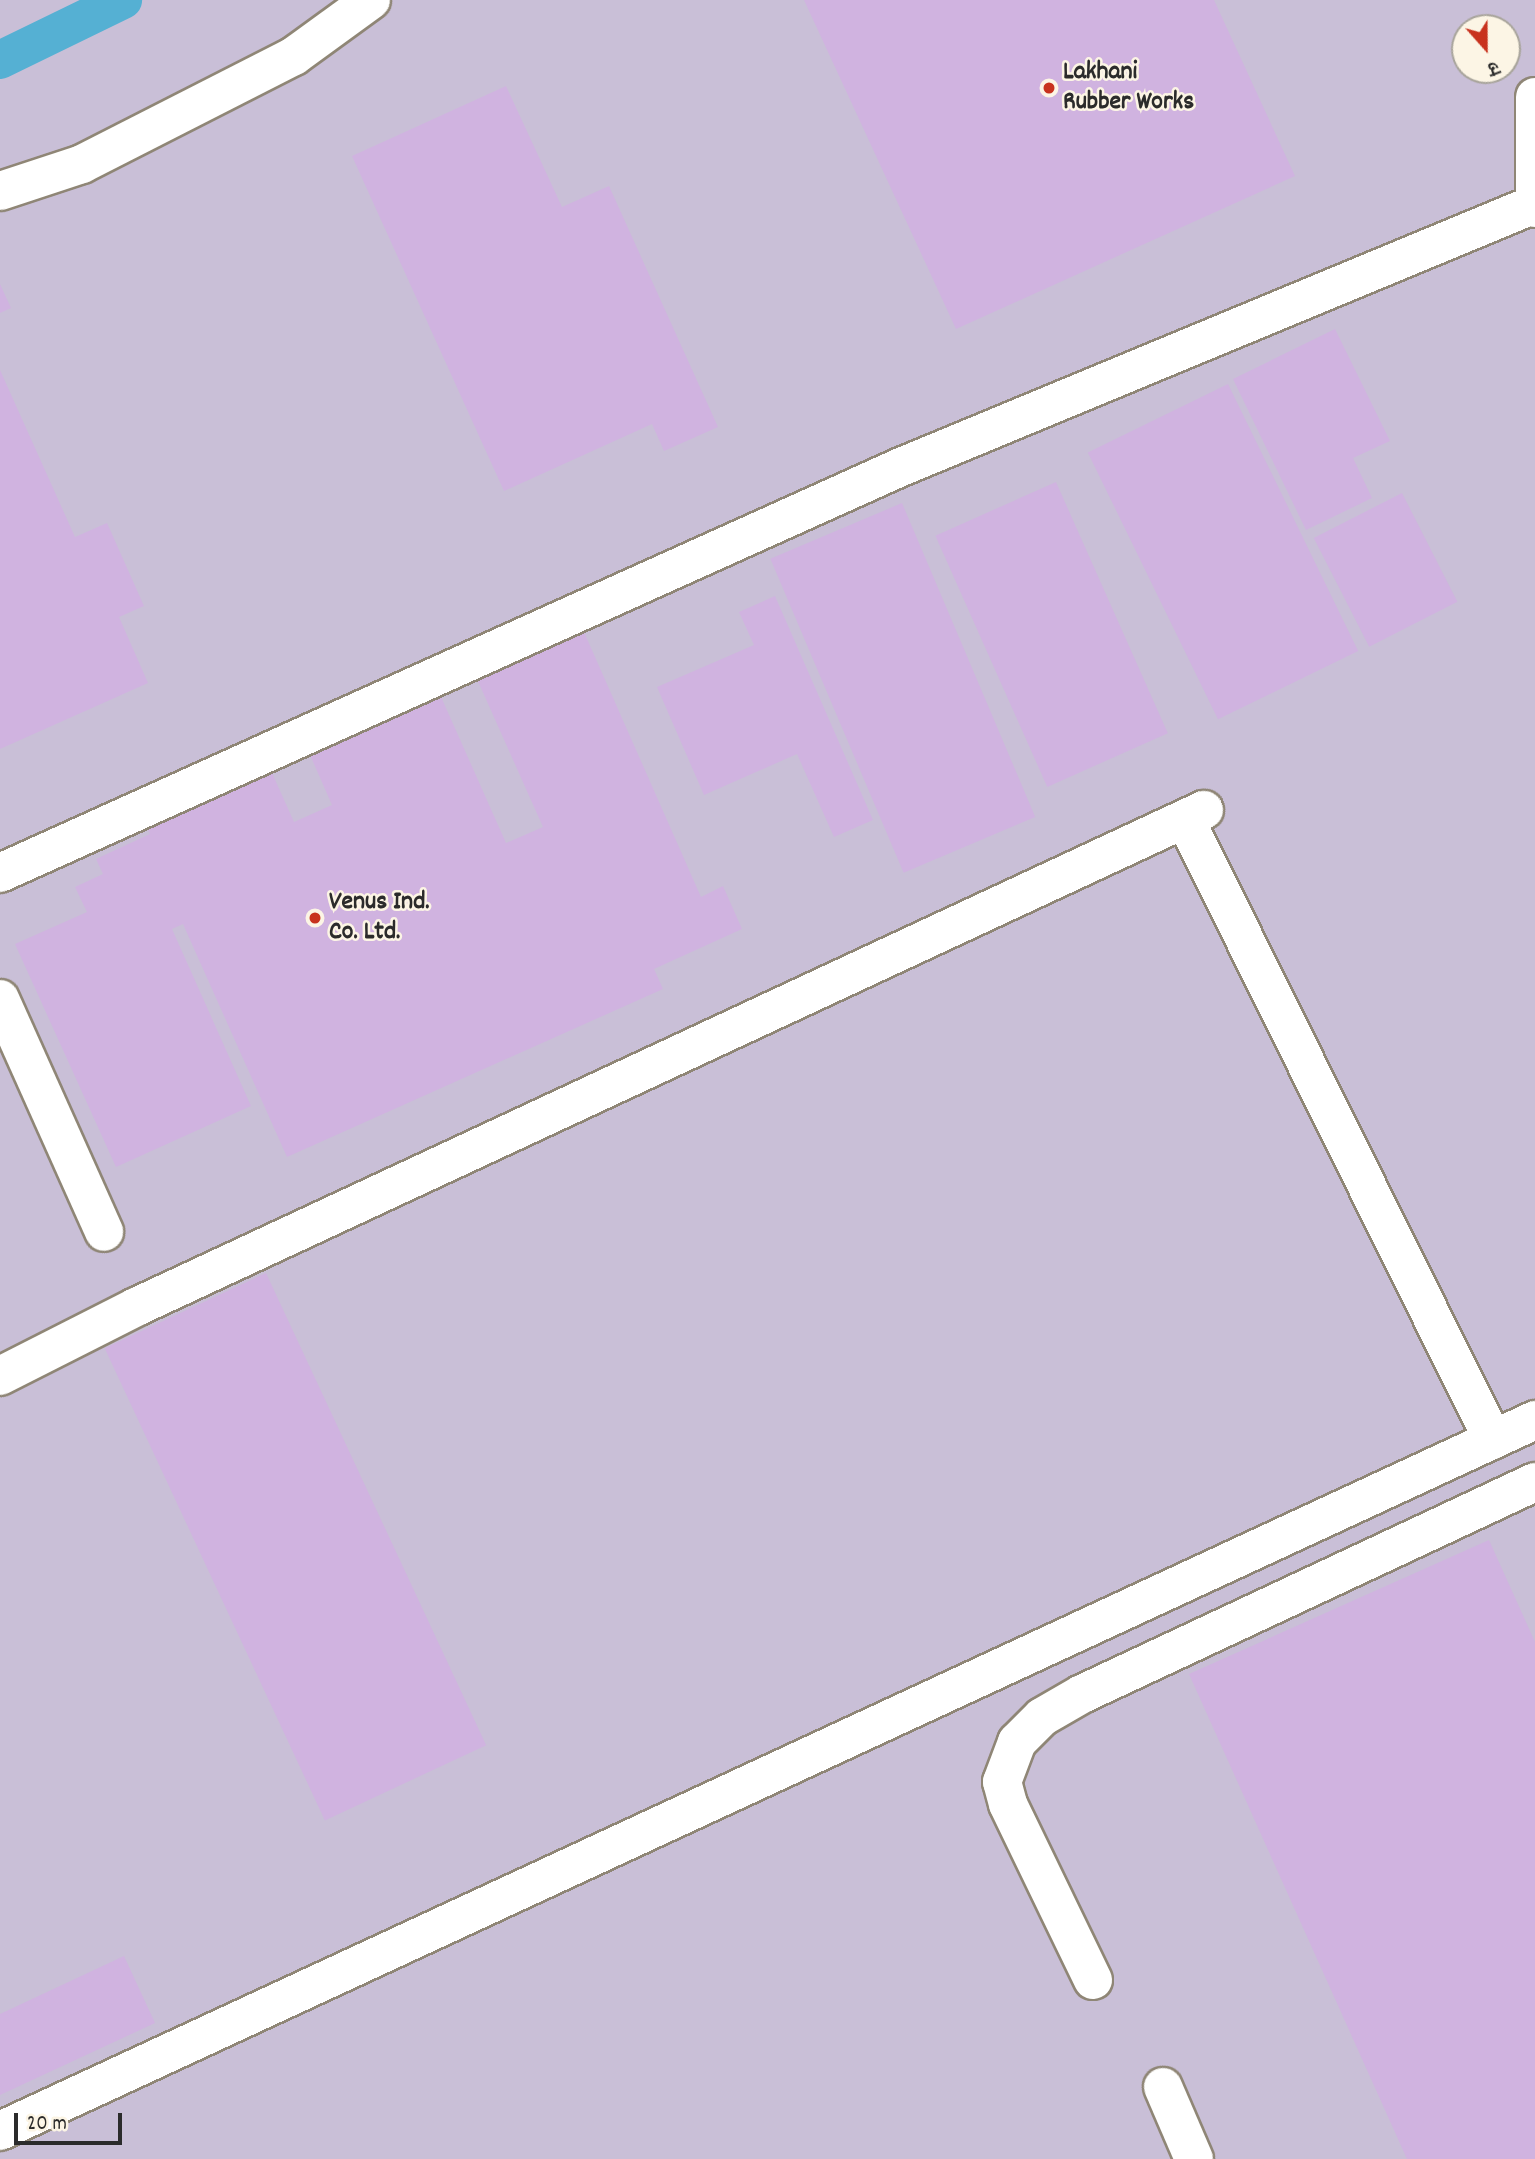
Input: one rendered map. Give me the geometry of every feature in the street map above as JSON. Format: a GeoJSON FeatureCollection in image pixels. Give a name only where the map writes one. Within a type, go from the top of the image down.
{"type":"FeatureCollection","features":[{"type":"Feature","properties":{"kind":"street"},"geometry":{"type":"LineString","coordinates":[[0,191],[82,164],[294,56],[371,0]]}},
{"type":"Feature","properties":{"kind":"street"},"geometry":{"type":"LineString","coordinates":[[0,873],[901,467],[1535,206],[1535,97]]}},
{"type":"Feature","properties":{"kind":"street"},"geometry":{"type":"LineString","coordinates":[[0,1376],[136,1307],[1195,815],[1493,1440]]}},
{"type":"Feature","properties":{"kind":"street"},"geometry":{"type":"LineString","coordinates":[[0,999],[104,1231]]}},
{"type":"Feature","properties":{"kind":"street"},"geometry":{"type":"LineString","coordinates":[[0,2131],[1535,1420]]}},
{"type":"Feature","properties":{"kind":"street"},"geometry":{"type":"LineString","coordinates":[[1093,1979],[1008,1804],[1002,1782],[1017,1742],[1042,1717],[1082,1694],[1535,1482]]}},
{"type":"Feature","properties":{"kind":"street"},"geometry":{"type":"LineString","coordinates":[[1163,2087],[1194,2159]]}},
{"type":"Feature","properties":{"kind":"shaded area"},"geometry":{"type":"Polygon","coordinates":[[[0,0],[1535,0],[1535,2159],[0,2159],[0,0]]]}},
{"type":"Feature","properties":{"kind":"building","name":"Lakhani Rubber Works"},"geometry":{"type":"Polygon","coordinates":[[[804,0],[1214,0],[1295,176],[956,329],[804,0]]]}},
{"type":"Feature","properties":{"kind":"building"},"geometry":{"type":"Polygon","coordinates":[[[506,86],[562,207],[609,186],[718,427],[664,451],[652,424],[504,491],[352,156],[506,86]]]}},
{"type":"Feature","properties":{"kind":"building"},"geometry":{"type":"Polygon","coordinates":[[[0,284],[11,308],[0,313],[0,284]]]}},
{"type":"Feature","properties":{"kind":"building"},"geometry":{"type":"Polygon","coordinates":[[[1335,329],[1390,441],[1353,458],[1372,498],[1306,530],[1233,379],[1335,329]]]}},
{"type":"Feature","properties":{"kind":"building"},"geometry":{"type":"Polygon","coordinates":[[[0,370],[75,537],[107,523],[144,606],[119,617],[148,683],[0,749],[0,370]]]}},
{"type":"Feature","properties":{"kind":"building"},"geometry":{"type":"Polygon","coordinates":[[[1228,384],[1358,651],[1218,719],[1088,452],[1228,384]]]}},
{"type":"Feature","properties":{"kind":"building"},"geometry":{"type":"Polygon","coordinates":[[[1056,482],[1168,733],[1047,787],[935,536],[1056,482]]]}},
{"type":"Feature","properties":{"kind":"building"},"geometry":{"type":"Polygon","coordinates":[[[1402,493],[1457,602],[1369,647],[1314,538],[1402,493]]]}},
{"type":"Feature","properties":{"kind":"building"},"geometry":{"type":"Polygon","coordinates":[[[902,503],[1035,817],[904,873],[770,559],[902,503]]]}},
{"type":"Feature","properties":{"kind":"building"},"geometry":{"type":"Polygon","coordinates":[[[775,596],[873,820],[834,837],[797,754],[704,795],[657,687],[754,645],[739,612],[775,596]]]}},
{"type":"Feature","properties":{"kind":"building","name":"Venus Ind. Co. Ltd."},"geometry":{"type":"Polygon","coordinates":[[[584,632],[701,897],[723,886],[742,929],[654,969],[663,989],[287,1157],[183,924],[172,929],[251,1106],[116,1167],[15,944],[87,912],[75,887],[103,874],[96,859],[150,834],[144,820],[268,764],[294,822],[332,805],[307,748],[438,690],[506,843],[543,827],[477,679],[584,632]]]}},
{"type":"Feature","properties":{"kind":"building"},"geometry":{"type":"Polygon","coordinates":[[[266,1273],[486,1745],[325,1820],[105,1348],[266,1273]]]}},
{"type":"Feature","properties":{"kind":"building"},"geometry":{"type":"Polygon","coordinates":[[[1489,1540],[1535,1642],[1535,2159],[1407,2159],[1189,1674],[1489,1540]]]}},
{"type":"Feature","properties":{"kind":"building"},"geometry":{"type":"Polygon","coordinates":[[[124,1956],[155,2023],[0,2095],[0,2014],[124,1956]]]}},
{"type":"Feature","properties":{"kind":"waterway"},"geometry":{"type":"LineString","coordinates":[[0,60],[123,0]]}},
{"type":"Feature","properties":{"kind":"place","name":"Lakhani Rubber Works"},"geometry":{"type":"Point","coordinates":[1049,88]}},
{"type":"Feature","properties":{"kind":"place","name":"Venus Ind. Co. Ltd."},"geometry":{"type":"Point","coordinates":[315,918]}}]}
